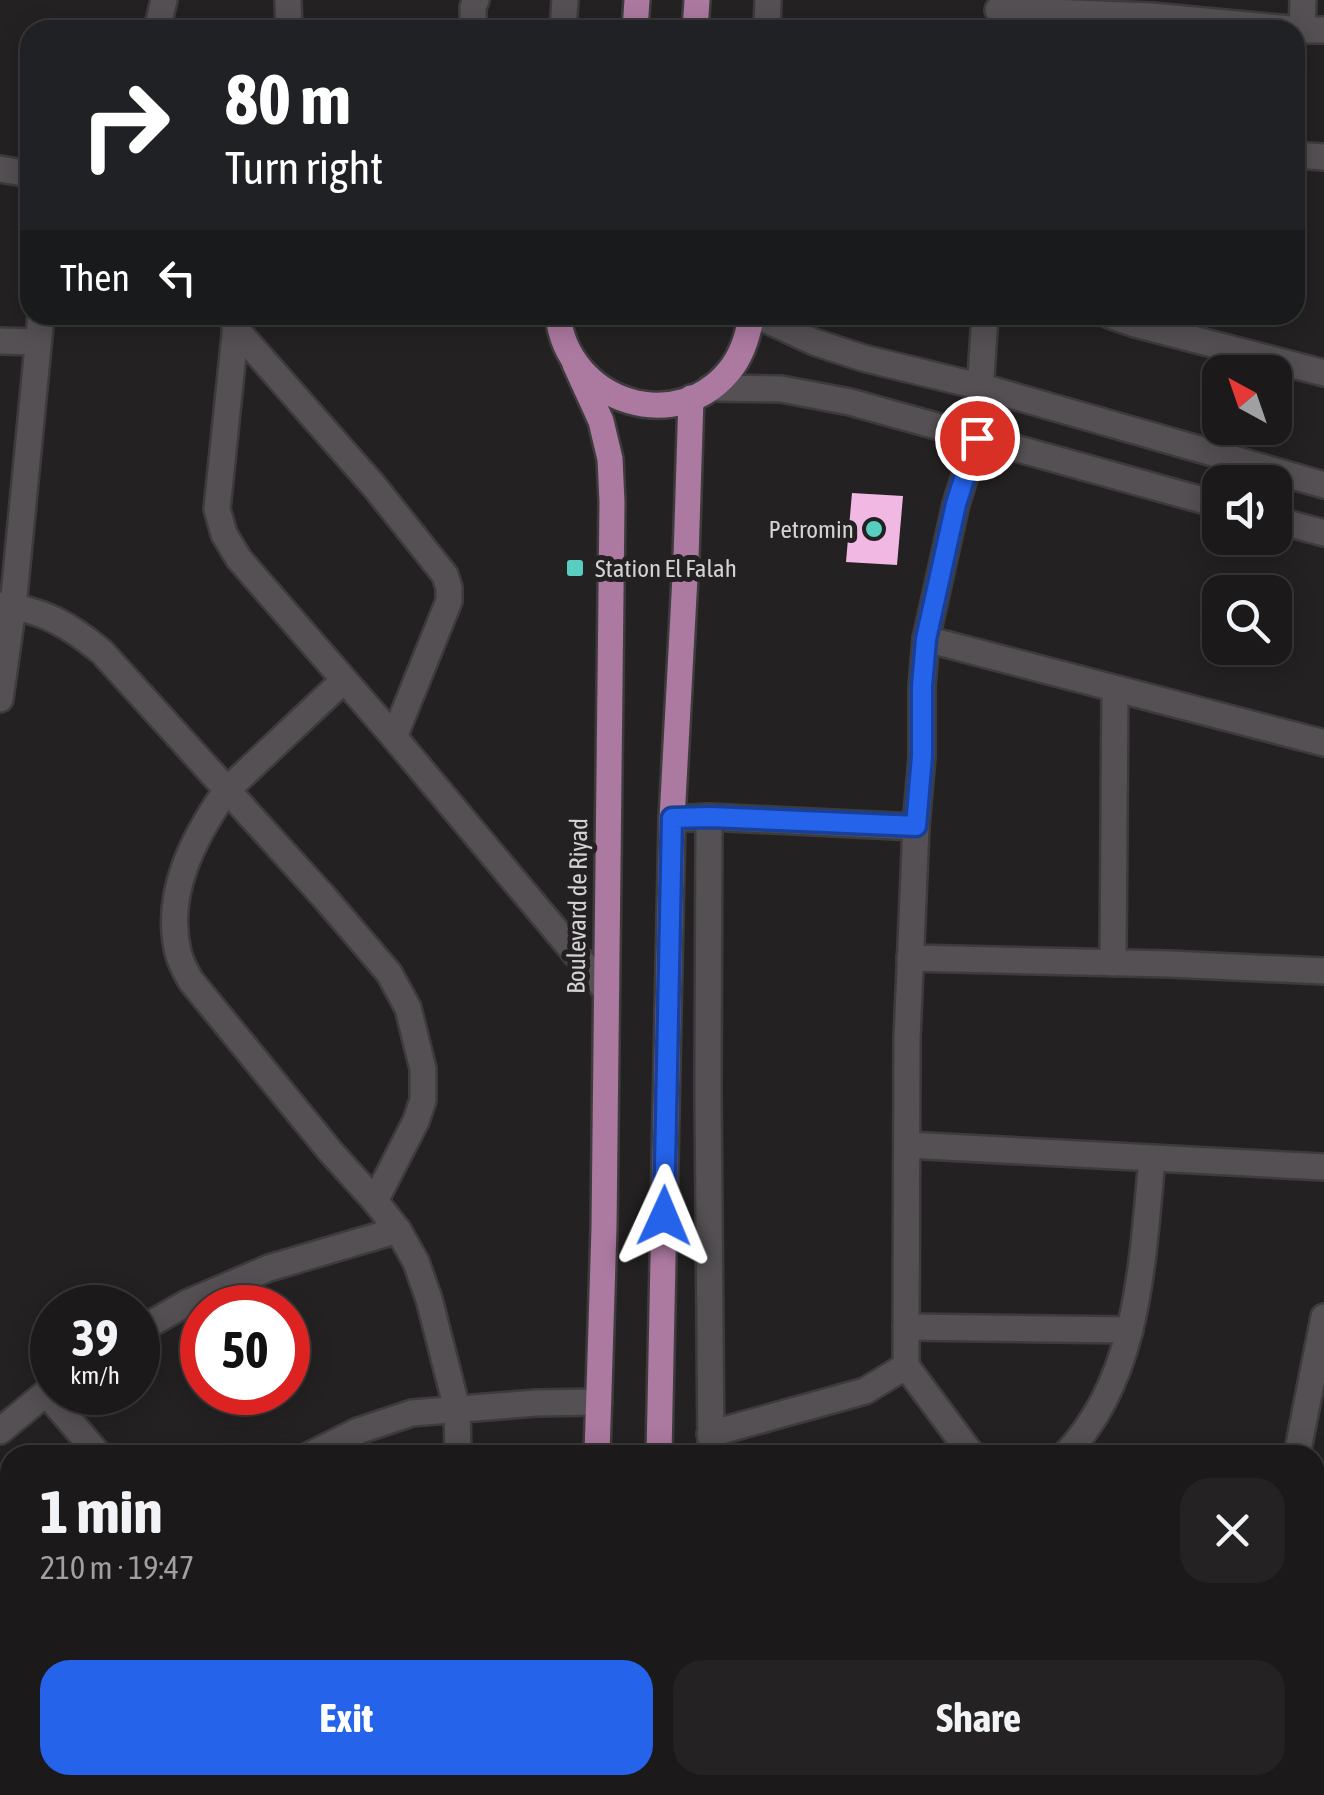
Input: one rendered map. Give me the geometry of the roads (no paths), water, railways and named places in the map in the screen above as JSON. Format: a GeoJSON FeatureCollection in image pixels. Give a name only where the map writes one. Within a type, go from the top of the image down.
{"type":"FeatureCollection","features":[{"type":"Feature","properties":{"kind":"main road","name":"Boulevard de Riyad"},"geometry":{"type":"LineString","coordinates":[[559,325],[601,420],[610,459],[612,502],[604,1228],[597,1445]]}},
{"type":"Feature","properties":{"kind":"main road"},"geometry":{"type":"LineString","coordinates":[[575,364],[598,387],[627,401],[659,405],[701,393],[732,368],[751,325]]}},
{"type":"Feature","properties":{"kind":"main road"},"geometry":{"type":"LineString","coordinates":[[659,1445],[672,818],[687,540],[701,393]]}},
{"type":"Feature","properties":{"kind":"street"},"geometry":{"type":"LineString","coordinates":[[1302,0],[1313,30]]}},
{"type":"Feature","properties":{"kind":"street"},"geometry":{"type":"LineString","coordinates":[[998,13],[1225,17]]}},
{"type":"Feature","properties":{"kind":"street"},"geometry":{"type":"LineString","coordinates":[[0,699],[6,606],[40,325]]}},
{"type":"Feature","properties":{"kind":"street"},"geometry":{"type":"LineString","coordinates":[[236,325],[217,509],[224,534],[239,559],[605,989]]}},
{"type":"Feature","properties":{"kind":"street"},"geometry":{"type":"LineString","coordinates":[[239,325],[445,574],[448,601],[394,737]]}},
{"type":"Feature","properties":{"kind":"street"},"geometry":{"type":"LineString","coordinates":[[776,325],[863,358],[982,387],[1324,484]]}},
{"type":"Feature","properties":{"kind":"street"},"geometry":{"type":"LineString","coordinates":[[965,1445],[906,1366],[910,958],[926,639],[956,504],[977,438],[985,325]]}},
{"type":"Feature","properties":{"kind":"street"},"geometry":{"type":"LineString","coordinates":[[1140,325],[1322,369]]}},
{"type":"Feature","properties":{"kind":"street"},"geometry":{"type":"LineString","coordinates":[[0,341],[38,342]]}},
{"type":"Feature","properties":{"kind":"street"},"geometry":{"type":"LineString","coordinates":[[701,393],[781,389],[850,402],[1202,500]]}},
{"type":"Feature","properties":{"kind":"street"},"geometry":{"type":"LineString","coordinates":[[1292,525],[1324,533]]}},
{"type":"Feature","properties":{"kind":"street"},"geometry":{"type":"LineString","coordinates":[[6,606],[49,616],[74,628],[102,652],[389,972],[408,1008],[423,1069],[423,1100],[375,1201]]}},
{"type":"Feature","properties":{"kind":"street"},"geometry":{"type":"LineString","coordinates":[[926,639],[1324,743]]}},
{"type":"Feature","properties":{"kind":"street"},"geometry":{"type":"LineString","coordinates":[[344,680],[226,790],[212,811],[186,860],[178,889],[174,926],[178,955],[190,981],[398,1230],[416,1262],[429,1299],[456,1408],[458,1445]]}},
{"type":"Feature","properties":{"kind":"street"},"geometry":{"type":"LineString","coordinates":[[1113,963],[1115,689]]}},
{"type":"Feature","properties":{"kind":"street"},"geometry":{"type":"LineString","coordinates":[[710,817],[711,1445]]}},
{"type":"Feature","properties":{"kind":"street"},"geometry":{"type":"LineString","coordinates":[[672,818],[916,826]]}},
{"type":"Feature","properties":{"kind":"street"},"geometry":{"type":"LineString","coordinates":[[910,958],[1324,971]]}},
{"type":"Feature","properties":{"kind":"street"},"geometry":{"type":"LineString","coordinates":[[907,1145],[1324,1168]]}},
{"type":"Feature","properties":{"kind":"street"},"geometry":{"type":"LineString","coordinates":[[1075,1445],[1106,1397],[1130,1330],[1152,1159]]}},
{"type":"Feature","properties":{"kind":"street"},"geometry":{"type":"LineString","coordinates":[[160,1319],[269,1268],[398,1230]]}},
{"type":"Feature","properties":{"kind":"street"},"geometry":{"type":"LineString","coordinates":[[1299,1445],[1324,1317]]}},
{"type":"Feature","properties":{"kind":"street"},"geometry":{"type":"LineString","coordinates":[[906,1326],[1130,1330]]}},
{"type":"Feature","properties":{"kind":"street"},"geometry":{"type":"LineString","coordinates":[[720,1445],[808,1408],[865,1390],[906,1366]]}},
{"type":"Feature","properties":{"kind":"street"},"geometry":{"type":"LineString","coordinates":[[330,1445],[412,1413],[536,1402],[599,1402]]}},
{"type":"Feature","properties":{"kind":"street"},"geometry":{"type":"LineString","coordinates":[[0,1432],[30,1406]]}},
{"type":"Feature","properties":{"kind":"street"},"geometry":{"type":"LineString","coordinates":[[68,1415],[91,1445]]}},
{"type":"Feature","properties":{"kind":"place","name":"Petromin"},"geometry":{"type":"Point","coordinates":[874,529]}},
{"type":"Feature","properties":{"kind":"place","name":"Station El Falah"},"geometry":{"type":"Point","coordinates":[575,568]}}]}
